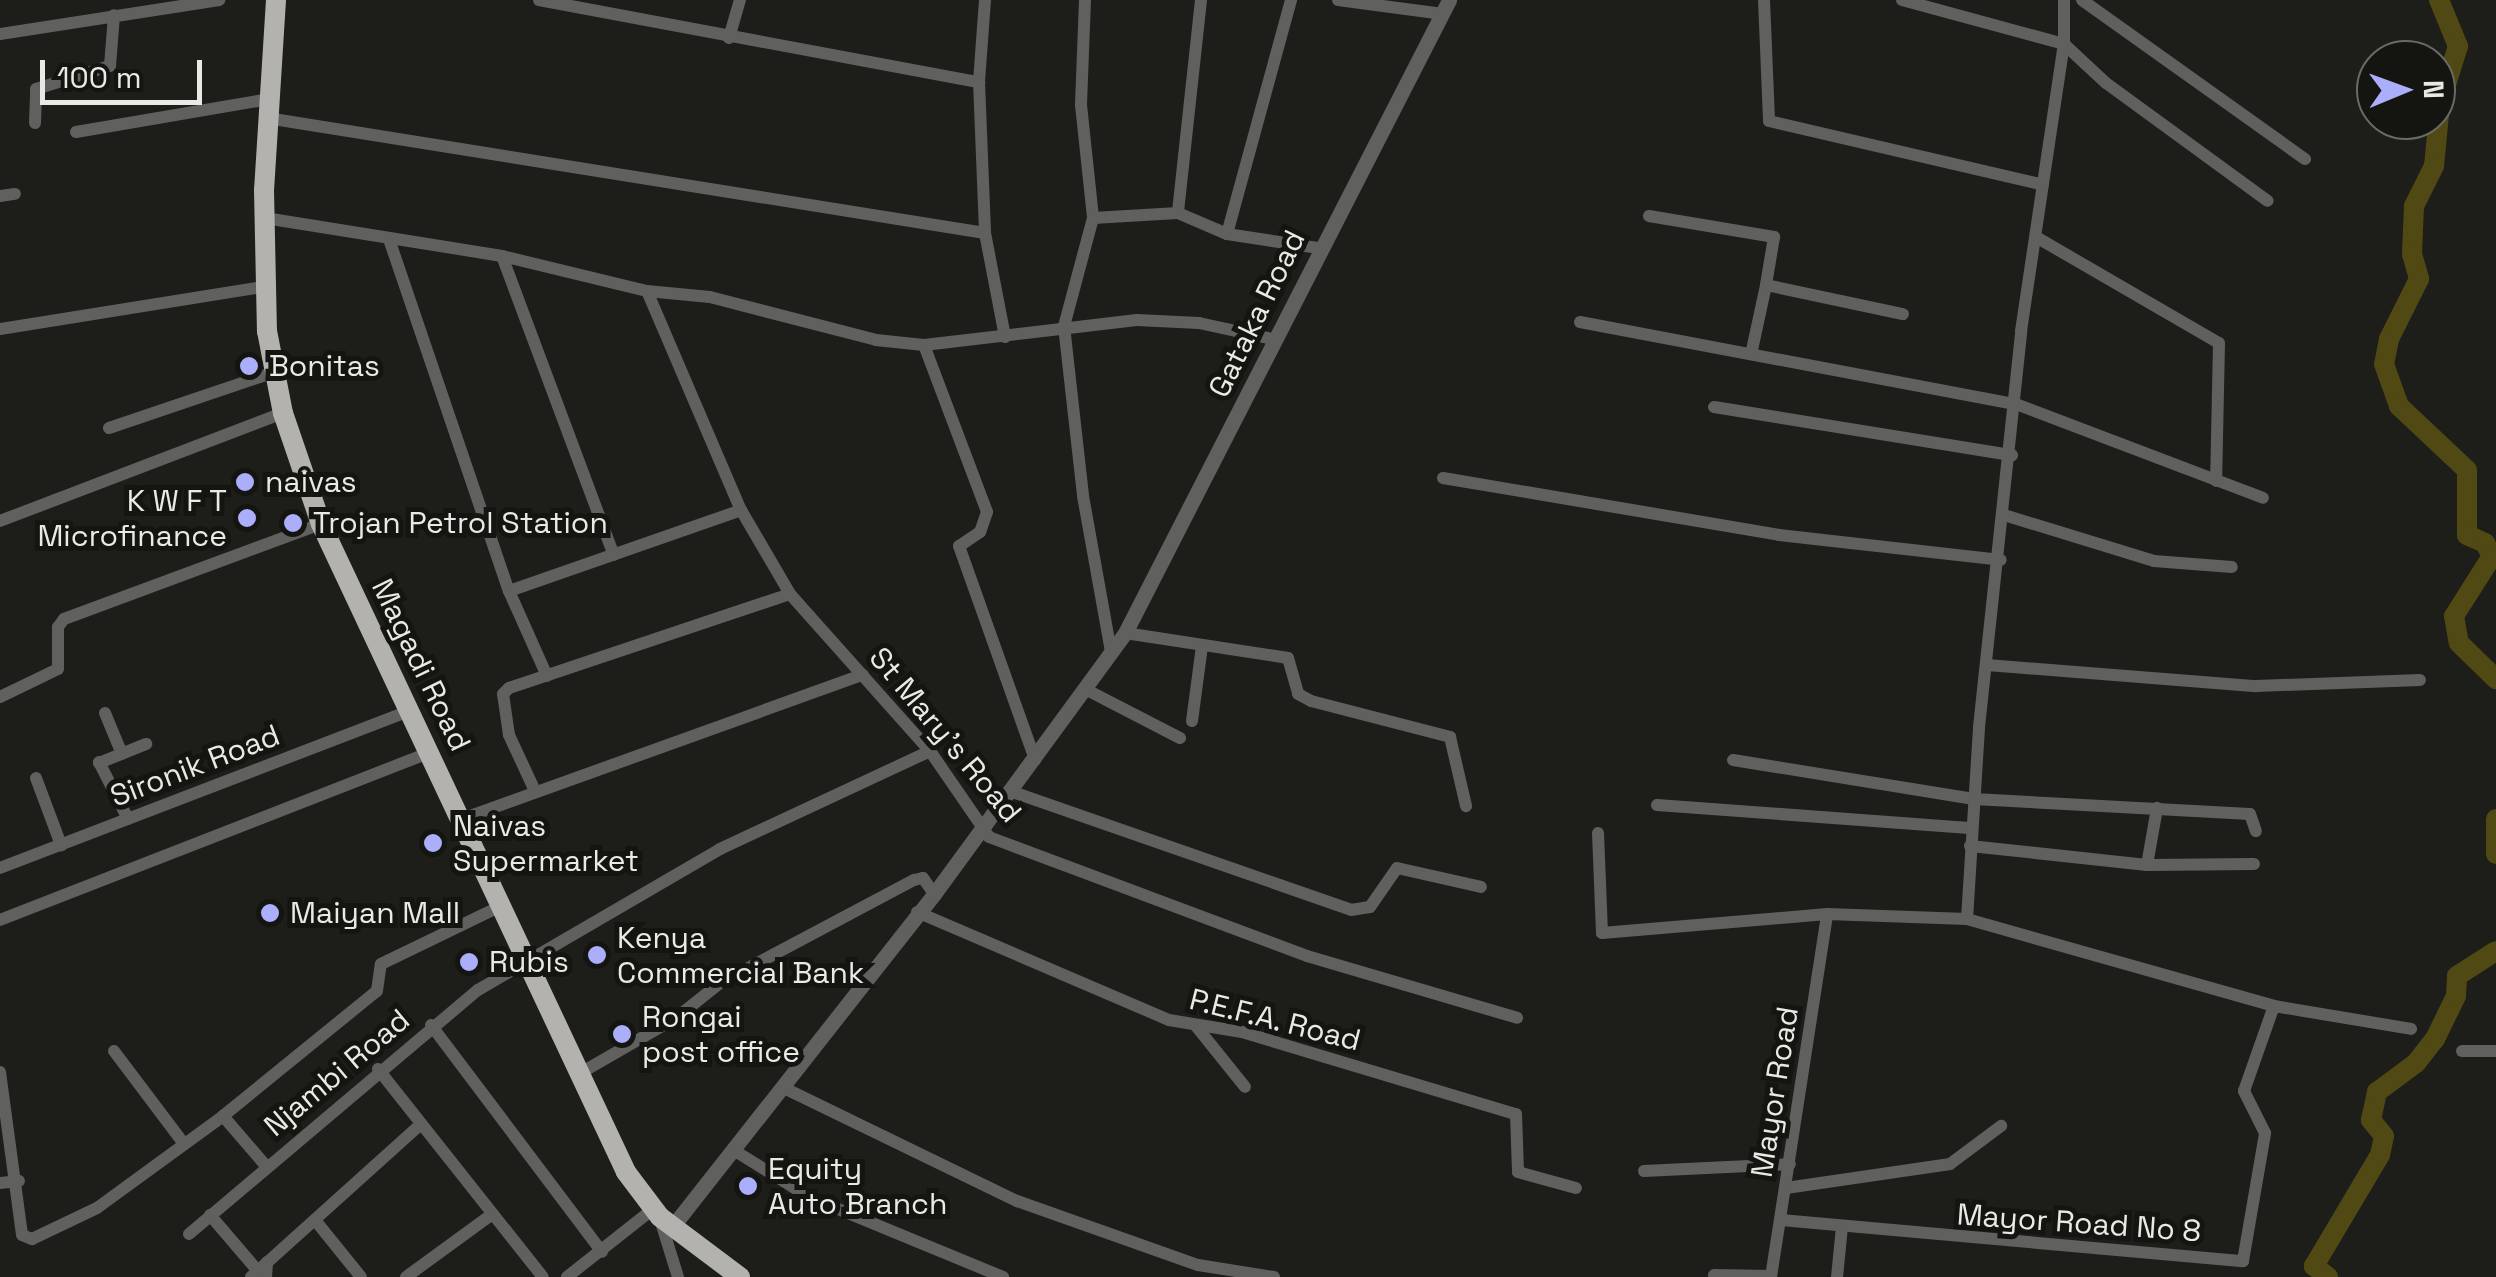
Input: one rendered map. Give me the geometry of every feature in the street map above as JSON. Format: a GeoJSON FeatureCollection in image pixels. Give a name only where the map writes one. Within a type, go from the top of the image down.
{"type":"FeatureCollection","features":[{"type":"Feature","properties":{"kind":"highway","name":"Magadi Road"},"geometry":{"type":"LineString","coordinates":[[276,0],[268,108],[264,287],[282,413],[321,524],[462,819],[578,1076],[661,1217],[740,1277]]}},
{"type":"Feature","properties":{"kind":"street"},"geometry":{"type":"LineString","coordinates":[[0,34],[219,0]]}},
{"type":"Feature","properties":{"kind":"street"},"geometry":{"type":"LineString","coordinates":[[539,0],[979,82]]}},
{"type":"Feature","properties":{"kind":"street"},"geometry":{"type":"LineString","coordinates":[[604,14],[609,0]]}},
{"type":"Feature","properties":{"kind":"street"},"geometry":{"type":"LineString","coordinates":[[728,38],[740,0]]}},
{"type":"Feature","properties":{"kind":"street"},"geometry":{"type":"LineString","coordinates":[[985,0],[979,82],[984,233],[1005,337]]}},
{"type":"Feature","properties":{"kind":"street"},"geometry":{"type":"LineString","coordinates":[[1085,0],[1081,105],[1093,218],[1064,326],[1083,496],[1112,651]]}},
{"type":"Feature","properties":{"kind":"street"},"geometry":{"type":"LineString","coordinates":[[1178,213],[1201,0]]}},
{"type":"Feature","properties":{"kind":"street"},"geometry":{"type":"LineString","coordinates":[[1226,234],[1291,0]]}},
{"type":"Feature","properties":{"kind":"street"},"geometry":{"type":"LineString","coordinates":[[1338,0],[1446,7]]}},
{"type":"Feature","properties":{"kind":"street"},"geometry":{"type":"LineString","coordinates":[[1764,0],[1769,121],[2043,186]]}},
{"type":"Feature","properties":{"kind":"street"},"geometry":{"type":"LineString","coordinates":[[1902,0],[2064,44],[2106,83],[2268,201]]}},
{"type":"Feature","properties":{"kind":"street"},"geometry":{"type":"LineString","coordinates":[[1966,919],[1987,665],[2036,237],[2064,44],[2064,0]]}},
{"type":"Feature","properties":{"kind":"street"},"geometry":{"type":"LineString","coordinates":[[2082,0],[2305,158]]}},
{"type":"Feature","properties":{"kind":"street","name":"Gataka Road"},"geometry":{"type":"LineString","coordinates":[[661,1217],[736,1151],[934,894],[982,824],[1035,760],[1125,633],[1277,340],[1319,248],[1446,7]]}},
{"type":"Feature","properties":{"kind":"street"},"geometry":{"type":"LineString","coordinates":[[35,123],[36,89],[110,66],[114,16]]}},
{"type":"Feature","properties":{"kind":"street"},"geometry":{"type":"LineString","coordinates":[[76,132],[268,108],[984,233]]}},
{"type":"Feature","properties":{"kind":"street"},"geometry":{"type":"LineString","coordinates":[[0,196],[15,194]]}},
{"type":"Feature","properties":{"kind":"street"},"geometry":{"type":"LineString","coordinates":[[1093,218],[1178,213],[1226,234],[1319,248]]}},
{"type":"Feature","properties":{"kind":"street"},"geometry":{"type":"LineString","coordinates":[[1650,216],[1774,238],[1752,350]]}},
{"type":"Feature","properties":{"kind":"street"},"geometry":{"type":"LineString","coordinates":[[264,218],[390,242],[502,256],[647,291],[710,297],[876,340],[924,345],[1137,320],[1200,323],[1277,340]]}},
{"type":"Feature","properties":{"kind":"street"},"geometry":{"type":"LineString","coordinates":[[2036,237],[2219,343],[2216,481]]}},
{"type":"Feature","properties":{"kind":"street"},"geometry":{"type":"LineString","coordinates":[[390,242],[509,591],[547,676]]}},
{"type":"Feature","properties":{"kind":"street"},"geometry":{"type":"LineString","coordinates":[[502,256],[614,555]]}},
{"type":"Feature","properties":{"kind":"street"},"geometry":{"type":"LineString","coordinates":[[1766,285],[1903,314]]}},
{"type":"Feature","properties":{"kind":"street"},"geometry":{"type":"LineString","coordinates":[[0,329],[264,287]]}},
{"type":"Feature","properties":{"kind":"street","name":"St Mary's Road"},"geometry":{"type":"LineString","coordinates":[[647,291],[741,510],[790,594],[930,751],[990,837],[1022,854],[1307,956],[1516,1018]]}},
{"type":"Feature","properties":{"kind":"street"},"geometry":{"type":"LineString","coordinates":[[1580,322],[1752,350],[2016,404],[2264,498]]}},
{"type":"Feature","properties":{"kind":"street"},"geometry":{"type":"LineString","coordinates":[[924,345],[987,512],[980,532],[959,546],[1035,760]]}},
{"type":"Feature","properties":{"kind":"street"},"geometry":{"type":"LineString","coordinates":[[109,428],[274,372]]}},
{"type":"Feature","properties":{"kind":"street"},"geometry":{"type":"LineString","coordinates":[[1714,407],[2012,455]]}},
{"type":"Feature","properties":{"kind":"street"},"geometry":{"type":"LineString","coordinates":[[0,521],[282,413]]}},
{"type":"Feature","properties":{"kind":"street"},"geometry":{"type":"LineString","coordinates":[[1443,478],[1779,536],[2001,560]]}},
{"type":"Feature","properties":{"kind":"street"},"geometry":{"type":"LineString","coordinates":[[509,591],[741,510]]}},
{"type":"Feature","properties":{"kind":"street"},"geometry":{"type":"LineString","coordinates":[[2004,514],[2154,561],[2232,566]]}},
{"type":"Feature","properties":{"kind":"street"},"geometry":{"type":"LineString","coordinates":[[0,697],[58,669],[58,627],[64,619],[321,524]]}},
{"type":"Feature","properties":{"kind":"street"},"geometry":{"type":"LineString","coordinates":[[535,791],[509,735],[504,694],[790,594]]}},
{"type":"Feature","properties":{"kind":"street"},"geometry":{"type":"LineString","coordinates":[[1125,633],[1288,658],[1298,694],[1450,737],[1466,806]]}},
{"type":"Feature","properties":{"kind":"street"},"geometry":{"type":"LineString","coordinates":[[1192,721],[1202,646]]}},
{"type":"Feature","properties":{"kind":"street"},"geometry":{"type":"LineString","coordinates":[[1987,665],[2256,686],[2420,680]]}},
{"type":"Feature","properties":{"kind":"street"},"geometry":{"type":"LineString","coordinates":[[462,819],[863,674]]}},
{"type":"Feature","properties":{"kind":"street"},"geometry":{"type":"LineString","coordinates":[[1085,689],[1180,738]]}},
{"type":"Feature","properties":{"kind":"street","name":"Sironik Road"},"geometry":{"type":"LineString","coordinates":[[0,868],[408,711]]}},
{"type":"Feature","properties":{"kind":"street"},"geometry":{"type":"LineString","coordinates":[[105,713],[122,754]]}},
{"type":"Feature","properties":{"kind":"street"},"geometry":{"type":"LineString","coordinates":[[128,819],[99,762],[146,744]]}},
{"type":"Feature","properties":{"kind":"street","name":"Njambi Road"},"geometry":{"type":"LineString","coordinates":[[189,1234],[431,1026],[524,960],[720,849],[930,751]]}},
{"type":"Feature","properties":{"kind":"street"},"geometry":{"type":"LineString","coordinates":[[0,920],[429,753]]}},
{"type":"Feature","properties":{"kind":"street"},"geometry":{"type":"LineString","coordinates":[[1733,760],[1974,799],[2250,814],[2256,831]]}},
{"type":"Feature","properties":{"kind":"street"},"geometry":{"type":"LineString","coordinates":[[36,778],[61,844]]}},
{"type":"Feature","properties":{"kind":"street"},"geometry":{"type":"LineString","coordinates":[[1010,791],[1351,910],[1370,907],[1397,868],[1481,886]]}},
{"type":"Feature","properties":{"kind":"street"},"geometry":{"type":"LineString","coordinates":[[1657,805],[1972,828]]}},
{"type":"Feature","properties":{"kind":"street"},"geometry":{"type":"LineString","coordinates":[[2147,865],[2158,808]]}},
{"type":"Feature","properties":{"kind":"street"},"geometry":{"type":"LineString","coordinates":[[1598,832],[1602,933],[1828,914],[1966,919],[2274,1006],[2412,1030]]}},
{"type":"Feature","properties":{"kind":"street"},"geometry":{"type":"LineString","coordinates":[[1970,846],[2147,865],[2254,864]]}},
{"type":"Feature","properties":{"kind":"street"},"geometry":{"type":"LineString","coordinates":[[578,1076],[720,983],[914,880],[923,878],[934,894]]}},
{"type":"Feature","properties":{"kind":"street"},"geometry":{"type":"LineString","coordinates":[[0,1072],[18,1181],[22,1235],[32,1239],[97,1208],[224,1116],[377,991],[381,964],[501,906]]}},
{"type":"Feature","properties":{"kind":"street","name":"P.E.F.A. Road"},"geometry":{"type":"LineString","coordinates":[[917,912],[1196,1026],[1242,1032],[1516,1114],[1518,1172],[1576,1188]]}},
{"type":"Feature","properties":{"kind":"street","name":"Mayor Road"},"geometry":{"type":"LineString","coordinates":[[1771,1277],[1828,914]]}},
{"type":"Feature","properties":{"kind":"street","name":"Mayor Road No 8"},"geometry":{"type":"LineString","coordinates":[[1781,1220],[2243,1261],[2265,1133],[2244,1091],[2274,1006]]}},
{"type":"Feature","properties":{"kind":"street"},"geometry":{"type":"LineString","coordinates":[[431,1026],[602,1252]]}},
{"type":"Feature","properties":{"kind":"street"},"geometry":{"type":"LineString","coordinates":[[1196,1026],[1245,1087]]}},
{"type":"Feature","properties":{"kind":"street"},"geometry":{"type":"LineString","coordinates":[[2462,1050],[2496,1051]]}},
{"type":"Feature","properties":{"kind":"street"},"geometry":{"type":"LineString","coordinates":[[114,1051],[184,1144]]}},
{"type":"Feature","properties":{"kind":"street"},"geometry":{"type":"LineString","coordinates":[[378,1070],[543,1277]]}},
{"type":"Feature","properties":{"kind":"street"},"geometry":{"type":"LineString","coordinates":[[784,1088],[1017,1201],[1198,1265],[1274,1277]]}},
{"type":"Feature","properties":{"kind":"street"},"geometry":{"type":"LineString","coordinates":[[224,1116],[266,1166]]}},
{"type":"Feature","properties":{"kind":"street"},"geometry":{"type":"LineString","coordinates":[[210,1216],[260,1272],[420,1125]]}},
{"type":"Feature","properties":{"kind":"street"},"geometry":{"type":"LineString","coordinates":[[1786,1188],[1950,1164],[2001,1126]]}},
{"type":"Feature","properties":{"kind":"street"},"geometry":{"type":"LineString","coordinates":[[736,1151],[808,1197],[1003,1277]]}},
{"type":"Feature","properties":{"kind":"street"},"geometry":{"type":"LineString","coordinates":[[1644,1171],[1790,1164]]}},
{"type":"Feature","properties":{"kind":"street"},"geometry":{"type":"LineString","coordinates":[[0,1182],[18,1181]]}},
{"type":"Feature","properties":{"kind":"street"},"geometry":{"type":"LineString","coordinates":[[406,1277],[491,1216]]}},
{"type":"Feature","properties":{"kind":"street"},"geometry":{"type":"LineString","coordinates":[[568,1277],[588,1272],[602,1252],[661,1217],[678,1277]]}},
{"type":"Feature","properties":{"kind":"street"},"geometry":{"type":"LineString","coordinates":[[315,1220],[361,1277]]}},
{"type":"Feature","properties":{"kind":"street"},"geometry":{"type":"LineString","coordinates":[[1837,1277],[1842,1228]]}},
{"type":"Feature","properties":{"kind":"street"},"geometry":{"type":"LineString","coordinates":[[1714,1275],[1771,1277]]}},
{"type":"Feature","properties":{"kind":"waterway"},"geometry":{"type":"LineString","coordinates":[[2439,0],[2458,46],[2440,104],[2434,166],[2414,206],[2412,254],[2419,279],[2389,339],[2384,364],[2399,406],[2467,470],[2467,535],[2485,543],[2492,556],[2454,616],[2459,643],[2496,679]]}},
{"type":"Feature","properties":{"kind":"waterway"},"geometry":{"type":"LineString","coordinates":[[2496,819],[2496,854]]}},
{"type":"Feature","properties":{"kind":"waterway"},"geometry":{"type":"LineString","coordinates":[[2328,1277],[2314,1266],[2380,1155],[2384,1136],[2371,1120],[2377,1092],[2416,1063],[2435,1039],[2456,996],[2457,976],[2496,951]]}},
{"type":"Feature","properties":{"kind":"place","name":"Bonitas"},"geometry":{"type":"Point","coordinates":[249,366]}},
{"type":"Feature","properties":{"kind":"place","name":"naivas"},"geometry":{"type":"Point","coordinates":[245,482]}},
{"type":"Feature","properties":{"kind":"place","name":"K W F T Microfinance"},"geometry":{"type":"Point","coordinates":[247,518]}},
{"type":"Feature","properties":{"kind":"place","name":"Trojan Petrol Station"},"geometry":{"type":"Point","coordinates":[293,523]}},
{"type":"Feature","properties":{"kind":"place","name":"Naivas Supermarket"},"geometry":{"type":"Point","coordinates":[433,843]}},
{"type":"Feature","properties":{"kind":"place","name":"Maiyan Mall"},"geometry":{"type":"Point","coordinates":[270,913]}},
{"type":"Feature","properties":{"kind":"place","name":"Kenya Commercial Bank"},"geometry":{"type":"Point","coordinates":[597,955]}},
{"type":"Feature","properties":{"kind":"place","name":"Rubis"},"geometry":{"type":"Point","coordinates":[469,962]}},
{"type":"Feature","properties":{"kind":"place","name":"Rongai post office"},"geometry":{"type":"Point","coordinates":[622,1034]}},
{"type":"Feature","properties":{"kind":"place","name":"Equity Auto Branch"},"geometry":{"type":"Point","coordinates":[748,1186]}}]}
